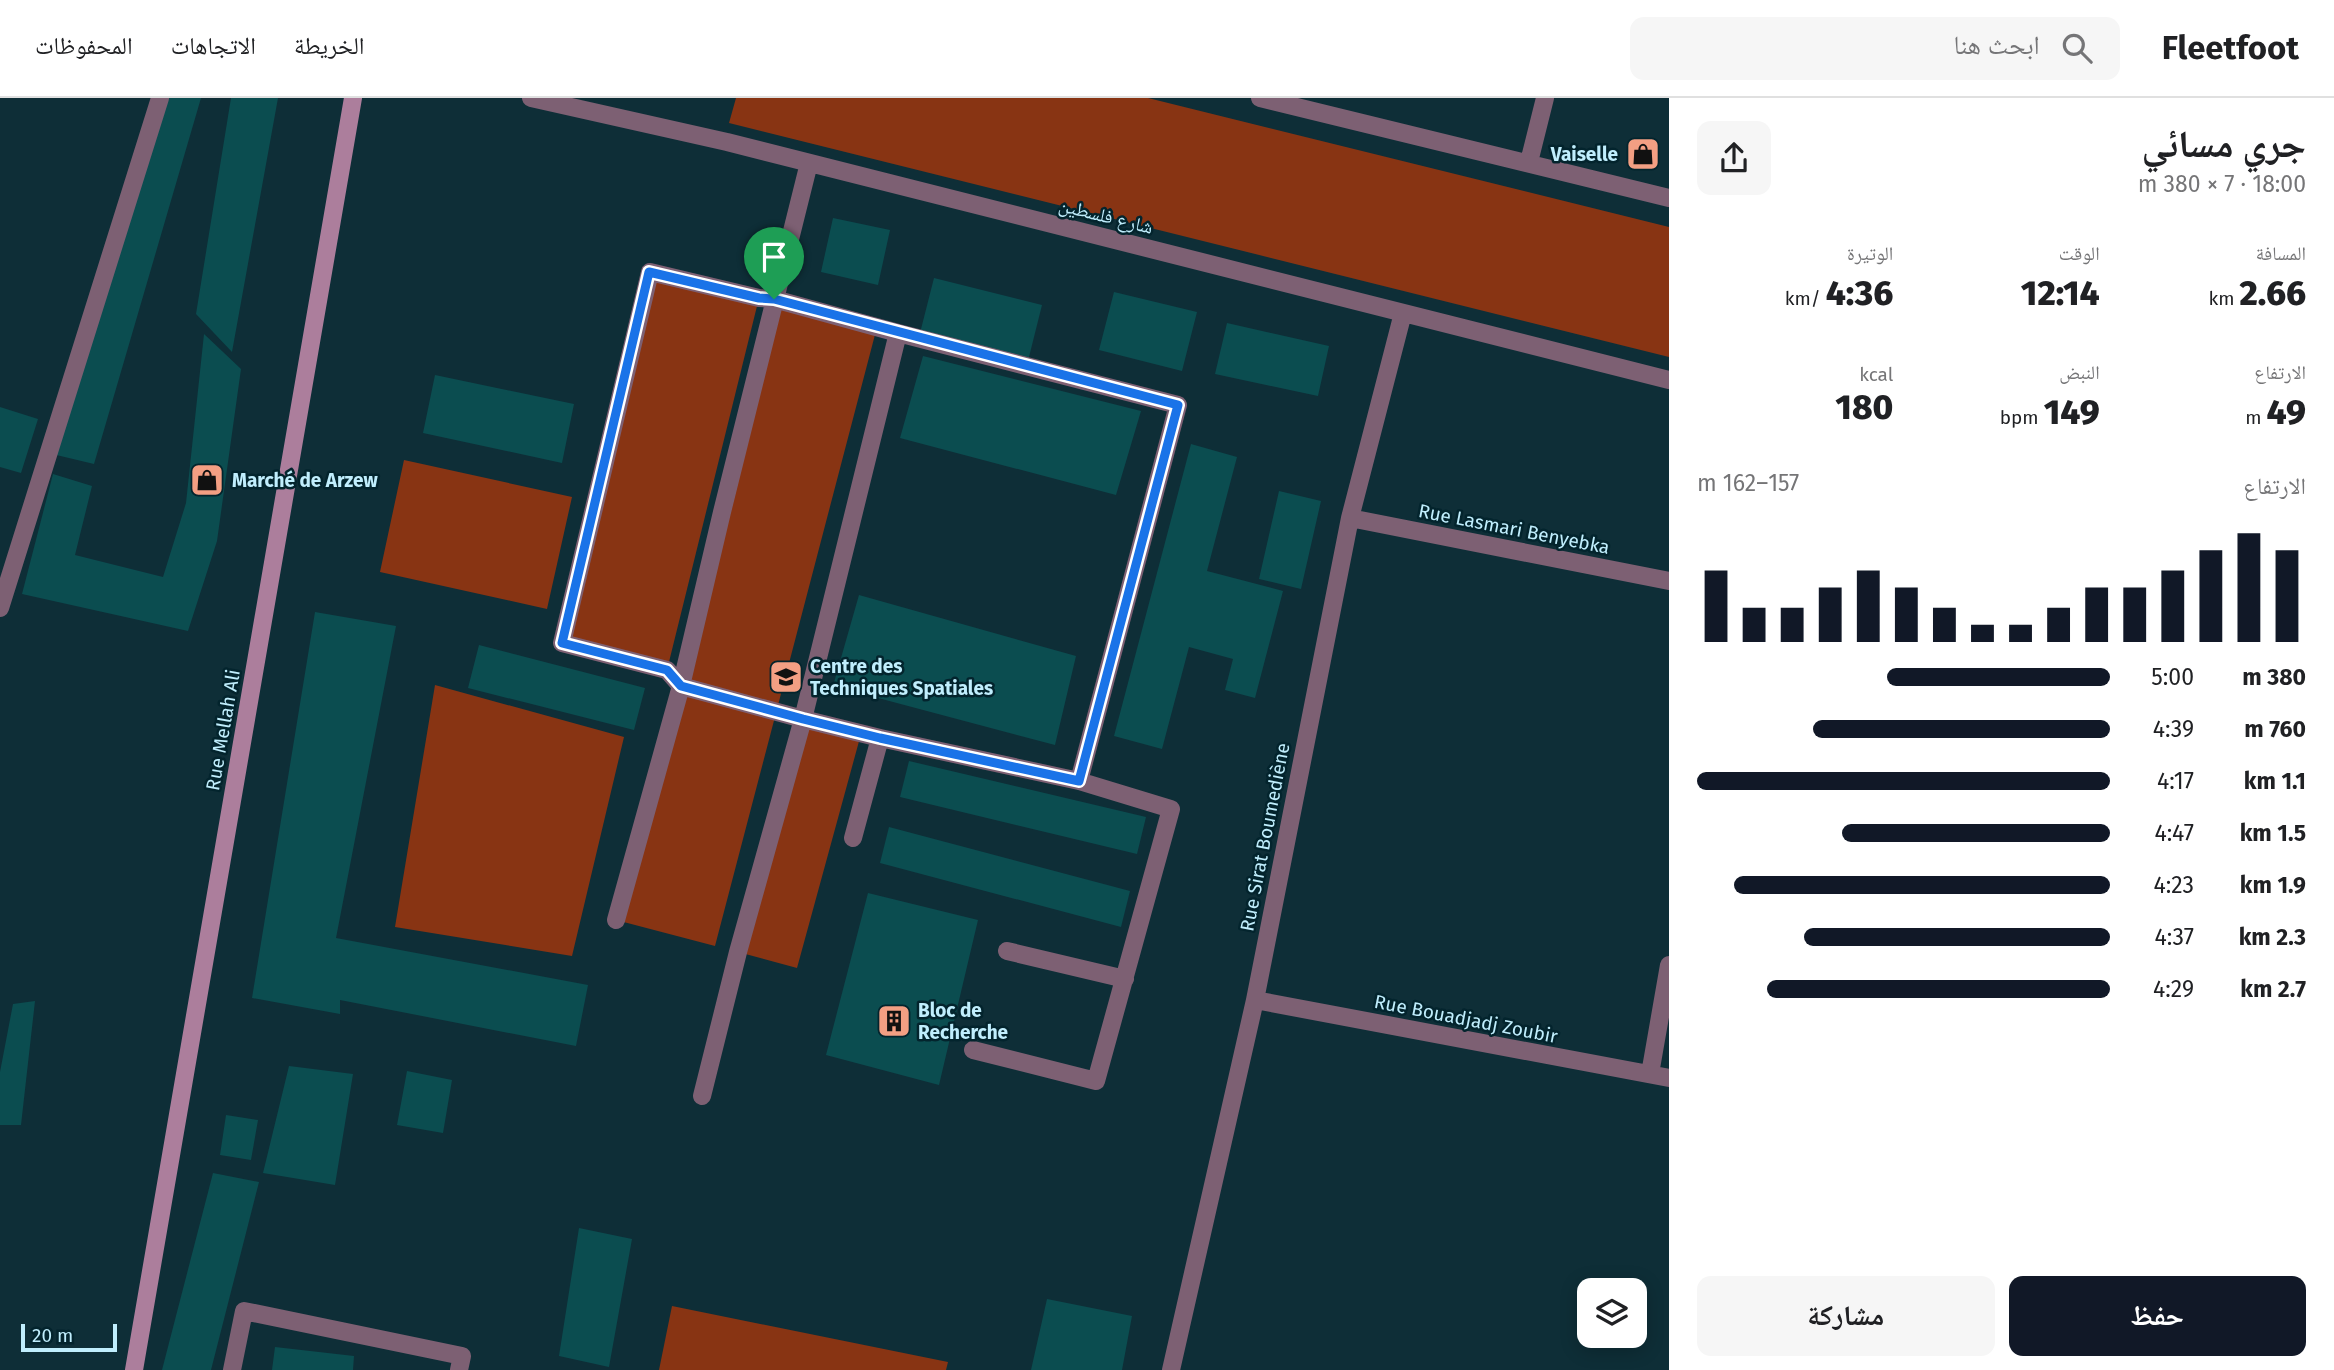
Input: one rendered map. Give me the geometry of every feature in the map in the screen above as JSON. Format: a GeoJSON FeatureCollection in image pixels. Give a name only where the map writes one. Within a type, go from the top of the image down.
{"type":"FeatureCollection","features":[{"type":"Feature","properties":{"kind":"main road","name":"Rue Mellah Ali"},"geometry":{"type":"LineString","coordinates":[[134,1370],[353,98]]}},
{"type":"Feature","properties":{"kind":"street"},"geometry":{"type":"LineString","coordinates":[[0,608],[160,98]]}},
{"type":"Feature","properties":{"kind":"street","name":"شارع فلسطين"},"geometry":{"type":"LineString","coordinates":[[531,98],[727,142],[1669,380]]}},
{"type":"Feature","properties":{"kind":"street"},"geometry":{"type":"LineString","coordinates":[[1260,98],[1669,198]]}},
{"type":"Feature","properties":{"kind":"street"},"geometry":{"type":"LineString","coordinates":[[1529,162],[1545,98]]}},
{"type":"Feature","properties":{"kind":"street"},"geometry":{"type":"LineString","coordinates":[[616,920],[681,686],[809,163]]}},
{"type":"Feature","properties":{"kind":"street"},"geometry":{"type":"LineString","coordinates":[[973,1050],[1096,1081],[1171,809],[1079,781],[880,738],[681,686],[667,670],[562,643],[649,272],[759,298],[774,299],[1178,405],[1079,781]]}},
{"type":"Feature","properties":{"kind":"street","name":"Rue Sirat Boumediène"},"geometry":{"type":"LineString","coordinates":[[1171,1370],[1255,1000],[1350,518],[1403,313]]}},
{"type":"Feature","properties":{"kind":"street"},"geometry":{"type":"LineString","coordinates":[[702,1096],[738,952],[803,719],[898,332]]}},
{"type":"Feature","properties":{"kind":"street","name":"Rue Lasmari Benyebka"},"geometry":{"type":"LineString","coordinates":[[1350,518],[1669,581]]}},
{"type":"Feature","properties":{"kind":"street"},"geometry":{"type":"LineString","coordinates":[[853,838],[880,738]]}},
{"type":"Feature","properties":{"kind":"street"},"geometry":{"type":"LineString","coordinates":[[1007,951],[1125,979]]}},
{"type":"Feature","properties":{"kind":"street"},"geometry":{"type":"LineString","coordinates":[[1650,1074],[1669,965]]}},
{"type":"Feature","properties":{"kind":"street","name":"Rue Bouadjadj Zoubir"},"geometry":{"type":"LineString","coordinates":[[1255,1000],[1669,1078]]}},
{"type":"Feature","properties":{"kind":"street"},"geometry":{"type":"LineString","coordinates":[[232,1370],[244,1311],[462,1356],[459,1370]]}},
{"type":"Feature","properties":{"kind":"shaded area"},"geometry":{"type":"Polygon","coordinates":[[[736,98],[1148,98],[1669,227],[1669,357],[729,123],[736,98]]]}},
{"type":"Feature","properties":{"kind":"shaded area"},"geometry":{"type":"Polygon","coordinates":[[[650,272],[759,298],[667,670],[562,643],[650,272]]]}},
{"type":"Feature","properties":{"kind":"shaded area"},"geometry":{"type":"Polygon","coordinates":[[[774,299],[877,327],[715,946],[616,920],[774,299]]]}},
{"type":"Feature","properties":{"kind":"shaded area"},"geometry":{"type":"Polygon","coordinates":[[[404,460],[572,497],[547,609],[380,572],[404,460]]]}},
{"type":"Feature","properties":{"kind":"shaded area"},"geometry":{"type":"Polygon","coordinates":[[[435,685],[624,737],[572,956],[395,927],[435,685]]]}},
{"type":"Feature","properties":{"kind":"shaded area"},"geometry":{"type":"Polygon","coordinates":[[[803,719],[861,734],[797,968],[738,952],[803,719]]]}},
{"type":"Feature","properties":{"kind":"shaded area"},"geometry":{"type":"Polygon","coordinates":[[[672,1306],[948,1362],[946,1370],[659,1370],[672,1306]]]}},
{"type":"Feature","properties":{"kind":"building"},"geometry":{"type":"Polygon","coordinates":[[[160,98],[201,98],[94,464],[48,453],[160,98]]]}},
{"type":"Feature","properties":{"kind":"building"},"geometry":{"type":"Polygon","coordinates":[[[231,98],[278,98],[232,352],[196,314],[231,98]]]}},
{"type":"Feature","properties":{"kind":"building"},"geometry":{"type":"Polygon","coordinates":[[[833,218],[890,230],[878,285],[821,272],[833,218]]]}},
{"type":"Feature","properties":{"kind":"building"},"geometry":{"type":"Polygon","coordinates":[[[934,278],[1042,305],[1028,361],[920,333],[934,278]]]}},
{"type":"Feature","properties":{"kind":"building"},"geometry":{"type":"Polygon","coordinates":[[[1114,292],[1197,312],[1182,371],[1099,350],[1114,292]]]}},
{"type":"Feature","properties":{"kind":"building"},"geometry":{"type":"Polygon","coordinates":[[[1227,323],[1329,346],[1318,396],[1215,374],[1227,323]]]}},
{"type":"Feature","properties":{"kind":"building","name":"Marché de Arzew"},"geometry":{"type":"Polygon","coordinates":[[[204,334],[241,369],[217,541],[188,631],[22,594],[53,474],[92,486],[75,555],[163,577],[186,503],[204,334]]]}},
{"type":"Feature","properties":{"kind":"building"},"geometry":{"type":"Polygon","coordinates":[[[923,356],[1141,411],[1116,495],[900,438],[923,356]]]}},
{"type":"Feature","properties":{"kind":"building"},"geometry":{"type":"Polygon","coordinates":[[[435,375],[574,404],[562,463],[423,433],[435,375]]]}},
{"type":"Feature","properties":{"kind":"building"},"geometry":{"type":"Polygon","coordinates":[[[0,407],[38,419],[21,473],[0,467],[0,407]]]}},
{"type":"Feature","properties":{"kind":"building"},"geometry":{"type":"Polygon","coordinates":[[[1191,444],[1237,457],[1207,571],[1283,591],[1255,698],[1225,690],[1233,659],[1189,647],[1162,749],[1114,736],[1191,444]]]}},
{"type":"Feature","properties":{"kind":"building"},"geometry":{"type":"Polygon","coordinates":[[[1279,491],[1321,501],[1301,589],[1259,579],[1279,491]]]}},
{"type":"Feature","properties":{"kind":"building"},"geometry":{"type":"Polygon","coordinates":[[[859,595],[1076,656],[1055,745],[833,686],[859,595]]]}},
{"type":"Feature","properties":{"kind":"building"},"geometry":{"type":"Polygon","coordinates":[[[315,612],[396,626],[336,938],[588,985],[576,1046],[340,1000],[340,1014],[252,998],[315,612]]]}},
{"type":"Feature","properties":{"kind":"building"},"geometry":{"type":"Polygon","coordinates":[[[479,645],[645,688],[634,730],[468,688],[479,645]]]}},
{"type":"Feature","properties":{"kind":"building"},"geometry":{"type":"Polygon","coordinates":[[[909,761],[1146,817],[1137,854],[900,797],[909,761]]]}},
{"type":"Feature","properties":{"kind":"building"},"geometry":{"type":"Polygon","coordinates":[[[889,827],[1130,891],[1121,927],[880,863],[889,827]]]}},
{"type":"Feature","properties":{"kind":"building","name":"Bloc de Recherche"},"geometry":{"type":"Polygon","coordinates":[[[868,893],[978,920],[939,1085],[826,1055],[868,893]]]}},
{"type":"Feature","properties":{"kind":"building"},"geometry":{"type":"Polygon","coordinates":[[[35,1001],[21,1125],[0,1125],[0,1072],[13,1004],[35,1001]]]}},
{"type":"Feature","properties":{"kind":"building"},"geometry":{"type":"Polygon","coordinates":[[[289,1066],[353,1074],[335,1185],[263,1173],[289,1066]]]}},
{"type":"Feature","properties":{"kind":"building"},"geometry":{"type":"Polygon","coordinates":[[[407,1071],[452,1080],[443,1133],[397,1125],[407,1071]]]}},
{"type":"Feature","properties":{"kind":"building"},"geometry":{"type":"Polygon","coordinates":[[[226,1115],[258,1120],[251,1160],[220,1155],[226,1115]]]}},
{"type":"Feature","properties":{"kind":"building"},"geometry":{"type":"Polygon","coordinates":[[[213,1173],[259,1182],[211,1370],[162,1370],[213,1173]]]}},
{"type":"Feature","properties":{"kind":"building"},"geometry":{"type":"Polygon","coordinates":[[[579,1228],[632,1239],[609,1367],[559,1356],[579,1228]]]}},
{"type":"Feature","properties":{"kind":"building"},"geometry":{"type":"Polygon","coordinates":[[[1047,1299],[1132,1316],[1122,1370],[1031,1370],[1047,1299]]]}},
{"type":"Feature","properties":{"kind":"building"},"geometry":{"type":"Polygon","coordinates":[[[275,1347],[354,1356],[353,1370],[272,1370],[275,1347]]]}},
{"type":"Feature","properties":{"kind":"place","name":"Vaiselle"},"geometry":{"type":"Point","coordinates":[1643,154]}},
{"type":"Feature","properties":{"kind":"place","name":"Marché de Arzew"},"geometry":{"type":"Point","coordinates":[207,480]}},
{"type":"Feature","properties":{"kind":"place","name":"Centre des Techniques Spatiales"},"geometry":{"type":"Point","coordinates":[786,677]}},
{"type":"Feature","properties":{"kind":"place","name":"Bloc de Recherche"},"geometry":{"type":"Point","coordinates":[894,1021]}},
{"type":"Feature","properties":{"kind":"route"},"geometry":{"type":"LineString","coordinates":[[649,272],[759,298],[774,299],[1178,405],[1079,781],[803,719],[681,686],[667,670],[562,643],[649,272]]}}]}
